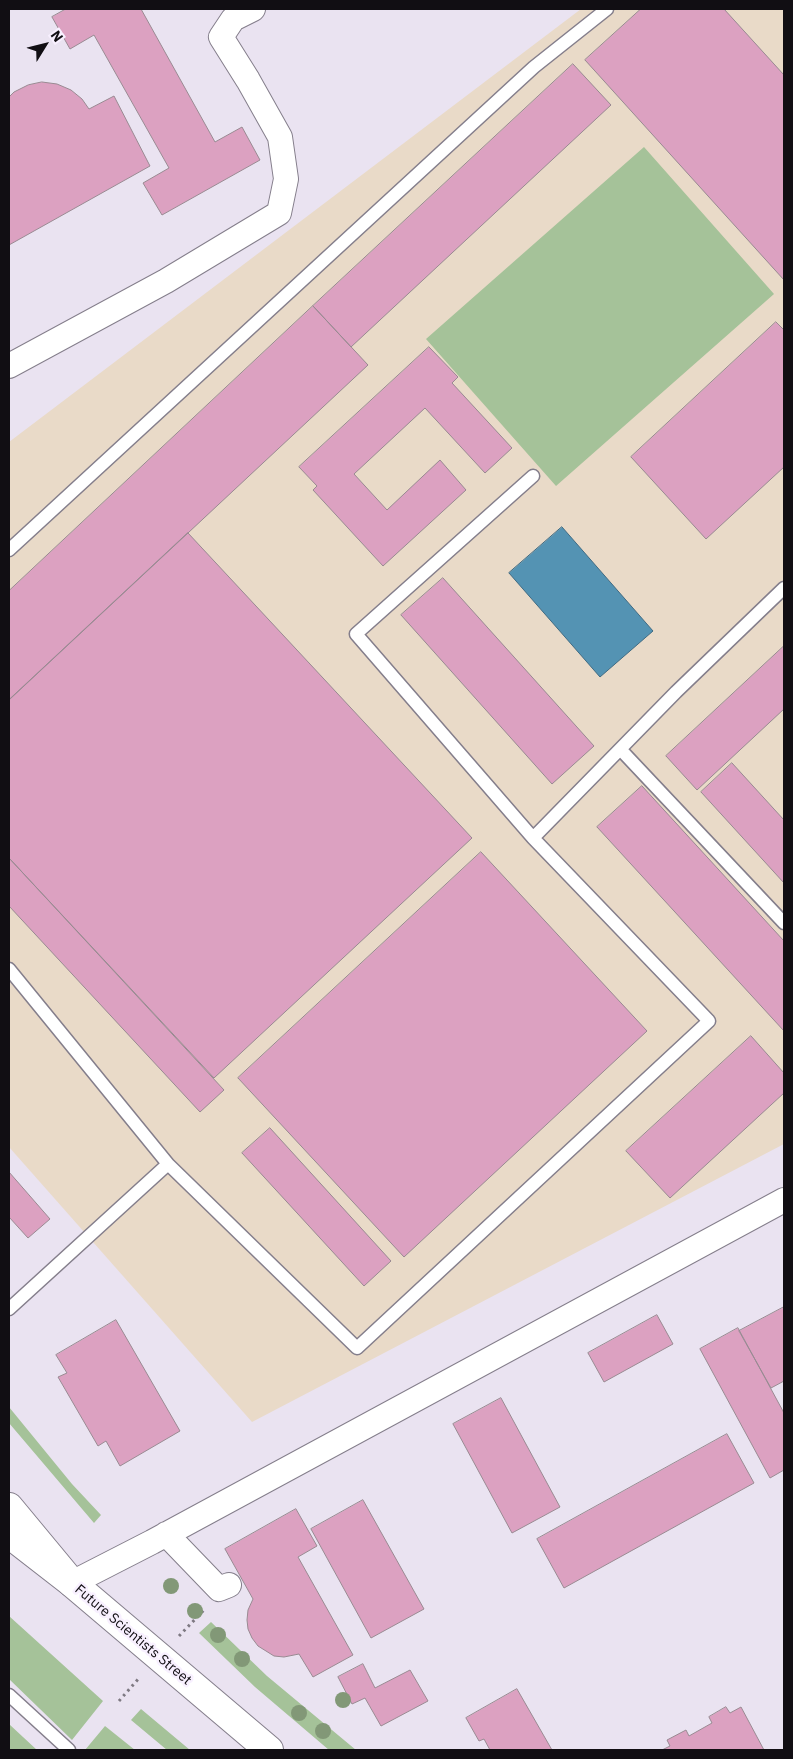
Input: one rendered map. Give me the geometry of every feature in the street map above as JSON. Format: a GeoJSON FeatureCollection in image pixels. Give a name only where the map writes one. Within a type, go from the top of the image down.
{"type":"FeatureCollection","features":[{"type":"Feature","properties":{"kind":"main road","name":"Future Scientists Street"},"geometry":{"type":"LineString","coordinates":[[9,1506],[72,1584],[269,1750]]}},
{"type":"Feature","properties":{"kind":"main road"},"geometry":{"type":"LineString","coordinates":[[9,1534],[72,1584]]}},
{"type":"Feature","properties":{"kind":"street"},"geometry":{"type":"LineString","coordinates":[[9,366],[166,281],[279,213],[286,179],[280,137],[221,37],[233,20],[253,9]]}},
{"type":"Feature","properties":{"kind":"street"},"geometry":{"type":"LineString","coordinates":[[72,1584],[784,1200]]}},
{"type":"Feature","properties":{"kind":"street"},"geometry":{"type":"LineString","coordinates":[[166,1534],[220,1589],[229,1585]]}},
{"type":"Feature","properties":{"kind":"lane"},"geometry":{"type":"LineString","coordinates":[[9,550],[534,66],[607,9]]}},
{"type":"Feature","properties":{"kind":"lane"},"geometry":{"type":"LineString","coordinates":[[9,968],[168,1164],[357,1348],[709,1021],[533,838],[356,634],[533,476]]}},
{"type":"Feature","properties":{"kind":"lane"},"geometry":{"type":"LineString","coordinates":[[533,838],[676,692],[784,588]]}},
{"type":"Feature","properties":{"kind":"lane"},"geometry":{"type":"LineString","coordinates":[[621,750],[784,923]]}},
{"type":"Feature","properties":{"kind":"lane"},"geometry":{"type":"LineString","coordinates":[[9,1309],[168,1164]]}},
{"type":"Feature","properties":{"kind":"lane"},"geometry":{"type":"LineString","coordinates":[[9,1695],[70,1750]]}},
{"type":"Feature","properties":{"kind":"shaded area"},"geometry":{"type":"Polygon","coordinates":[[[581,9],[784,9],[784,1144],[252,1422],[9,1147],[9,442],[581,9]]]}},
{"type":"Feature","properties":{"kind":"green space"},"geometry":{"type":"Polygon","coordinates":[[[644,147],[774,294],[556,486],[426,339],[644,147]]]}},
{"type":"Feature","properties":{"kind":"green space"},"geometry":{"type":"Polygon","coordinates":[[[9,1407],[72,1484],[101,1515],[94,1523],[9,1423],[9,1407]]]}},
{"type":"Feature","properties":{"kind":"green space"},"geometry":{"type":"Polygon","coordinates":[[[9,1616],[103,1701],[72,1740],[9,1679],[9,1616]]]}},
{"type":"Feature","properties":{"kind":"green space"},"geometry":{"type":"Polygon","coordinates":[[[211,1622],[267,1676],[356,1750],[329,1750],[255,1687],[199,1633],[211,1622]]]}},
{"type":"Feature","properties":{"kind":"green space"},"geometry":{"type":"Polygon","coordinates":[[[141,1709],[190,1750],[167,1750],[131,1720],[141,1709]]]}},
{"type":"Feature","properties":{"kind":"green space"},"geometry":{"type":"Polygon","coordinates":[[[9,1724],[37,1750],[9,1750],[9,1724]]]}},
{"type":"Feature","properties":{"kind":"green space"},"geometry":{"type":"Polygon","coordinates":[[[105,1726],[135,1750],[85,1750],[105,1726]]]}},
{"type":"Feature","properties":{"kind":"water"},"geometry":{"type":"Polygon","coordinates":[[[562,527],[653,631],[600,677],[509,573],[562,527]]]}},
{"type":"Feature","properties":{"kind":"building"},"geometry":{"type":"Polygon","coordinates":[[[66,9],[141,9],[215,142],[242,127],[260,160],[162,215],[143,183],[169,168],[94,35],[70,49],[52,17],[66,9]]]}},
{"type":"Feature","properties":{"kind":"building"},"geometry":{"type":"Polygon","coordinates":[[[641,9],[724,9],[784,75],[784,280],[585,60],[641,9]]]}},
{"type":"Feature","properties":{"kind":"building"},"geometry":{"type":"Polygon","coordinates":[[[573,64],[611,105],[351,347],[313,306],[573,64]]]}},
{"type":"Feature","properties":{"kind":"building"},"geometry":{"type":"Polygon","coordinates":[[[42,82],[57,84],[71,90],[82,99],[89,109],[114,96],[150,166],[9,245],[9,97],[14,92],[28,85],[42,82]]]}},
{"type":"Feature","properties":{"kind":"building"},"geometry":{"type":"Polygon","coordinates":[[[313,306],[368,365],[9,700],[9,591],[313,306]]]}},
{"type":"Feature","properties":{"kind":"building"},"geometry":{"type":"Polygon","coordinates":[[[776,322],[784,330],[784,467],[706,539],[631,457],[776,322]]]}},
{"type":"Feature","properties":{"kind":"building"},"geometry":{"type":"Polygon","coordinates":[[[429,347],[458,377],[452,383],[512,448],[485,473],[425,408],[354,474],[387,510],[440,460],[466,490],[383,566],[313,490],[317,486],[299,467],[429,347]]]}},
{"type":"Feature","properties":{"kind":"building"},"geometry":{"type":"Polygon","coordinates":[[[188,533],[472,838],[214,1078],[9,858],[9,700],[188,533]]]}},
{"type":"Feature","properties":{"kind":"building"},"geometry":{"type":"Polygon","coordinates":[[[443,578],[594,746],[552,784],[401,615],[443,578]]]}},
{"type":"Feature","properties":{"kind":"building"},"geometry":{"type":"Polygon","coordinates":[[[784,646],[784,709],[697,790],[666,756],[784,646]]]}},
{"type":"Feature","properties":{"kind":"building"},"geometry":{"type":"Polygon","coordinates":[[[732,763],[784,820],[784,883],[701,792],[732,763]]]}},
{"type":"Feature","properties":{"kind":"building"},"geometry":{"type":"Polygon","coordinates":[[[642,786],[784,941],[784,1031],[597,827],[642,786]]]}},
{"type":"Feature","properties":{"kind":"building"},"geometry":{"type":"Polygon","coordinates":[[[481,852],[647,1031],[404,1257],[238,1078],[481,852]]]}},
{"type":"Feature","properties":{"kind":"building"},"geometry":{"type":"Polygon","coordinates":[[[9,858],[224,1090],[200,1112],[9,906],[9,858]]]}},
{"type":"Feature","properties":{"kind":"building"},"geometry":{"type":"Polygon","coordinates":[[[751,1036],[784,1073],[784,1093],[670,1198],[626,1151],[751,1036]]]}},
{"type":"Feature","properties":{"kind":"building"},"geometry":{"type":"Polygon","coordinates":[[[270,1128],[391,1261],[364,1286],[242,1153],[270,1128]]]}},
{"type":"Feature","properties":{"kind":"building"},"geometry":{"type":"Polygon","coordinates":[[[9,1172],[50,1219],[28,1238],[9,1217],[9,1172]]]}},
{"type":"Feature","properties":{"kind":"building"},"geometry":{"type":"Polygon","coordinates":[[[784,1307],[784,1381],[771,1388],[739,1331],[784,1307]]]}},
{"type":"Feature","properties":{"kind":"building"},"geometry":{"type":"Polygon","coordinates":[[[657,1315],[673,1344],[604,1382],[588,1353],[657,1315]]]}},
{"type":"Feature","properties":{"kind":"building"},"geometry":{"type":"Polygon","coordinates":[[[116,1320],[180,1431],[120,1466],[106,1441],[98,1446],[58,1377],[67,1373],[56,1355],[116,1320]]]}},
{"type":"Feature","properties":{"kind":"building"},"geometry":{"type":"Polygon","coordinates":[[[738,1328],[784,1413],[784,1470],[770,1478],[700,1349],[738,1328]]]}},
{"type":"Feature","properties":{"kind":"building"},"geometry":{"type":"Polygon","coordinates":[[[501,1398],[560,1507],[512,1533],[453,1424],[501,1398]]]}},
{"type":"Feature","properties":{"kind":"building"},"geometry":{"type":"Polygon","coordinates":[[[727,1434],[754,1483],[564,1588],[537,1539],[727,1434]]]}},
{"type":"Feature","properties":{"kind":"building"},"geometry":{"type":"Polygon","coordinates":[[[363,1500],[424,1609],[371,1638],[311,1529],[363,1500]]]}},
{"type":"Feature","properties":{"kind":"building"},"geometry":{"type":"Polygon","coordinates":[[[296,1509],[317,1546],[298,1557],[353,1655],[313,1677],[299,1654],[284,1657],[274,1656],[258,1646],[252,1638],[247,1620],[248,1610],[253,1599],[225,1549],[296,1509]]]}},
{"type":"Feature","properties":{"kind":"building"},"geometry":{"type":"Polygon","coordinates":[[[363,1664],[375,1688],[410,1670],[428,1701],[381,1726],[365,1698],[352,1704],[338,1677],[363,1664]]]}},
{"type":"Feature","properties":{"kind":"building"},"geometry":{"type":"Polygon","coordinates":[[[517,1689],[552,1750],[490,1750],[484,1739],[479,1741],[466,1718],[517,1689]]]}},
{"type":"Feature","properties":{"kind":"building"},"geometry":{"type":"Polygon","coordinates":[[[726,1707],[730,1713],[741,1707],[764,1750],[662,1750],[670,1746],[667,1740],[686,1730],[689,1736],[712,1723],[709,1717],[726,1707]]]}}]}
